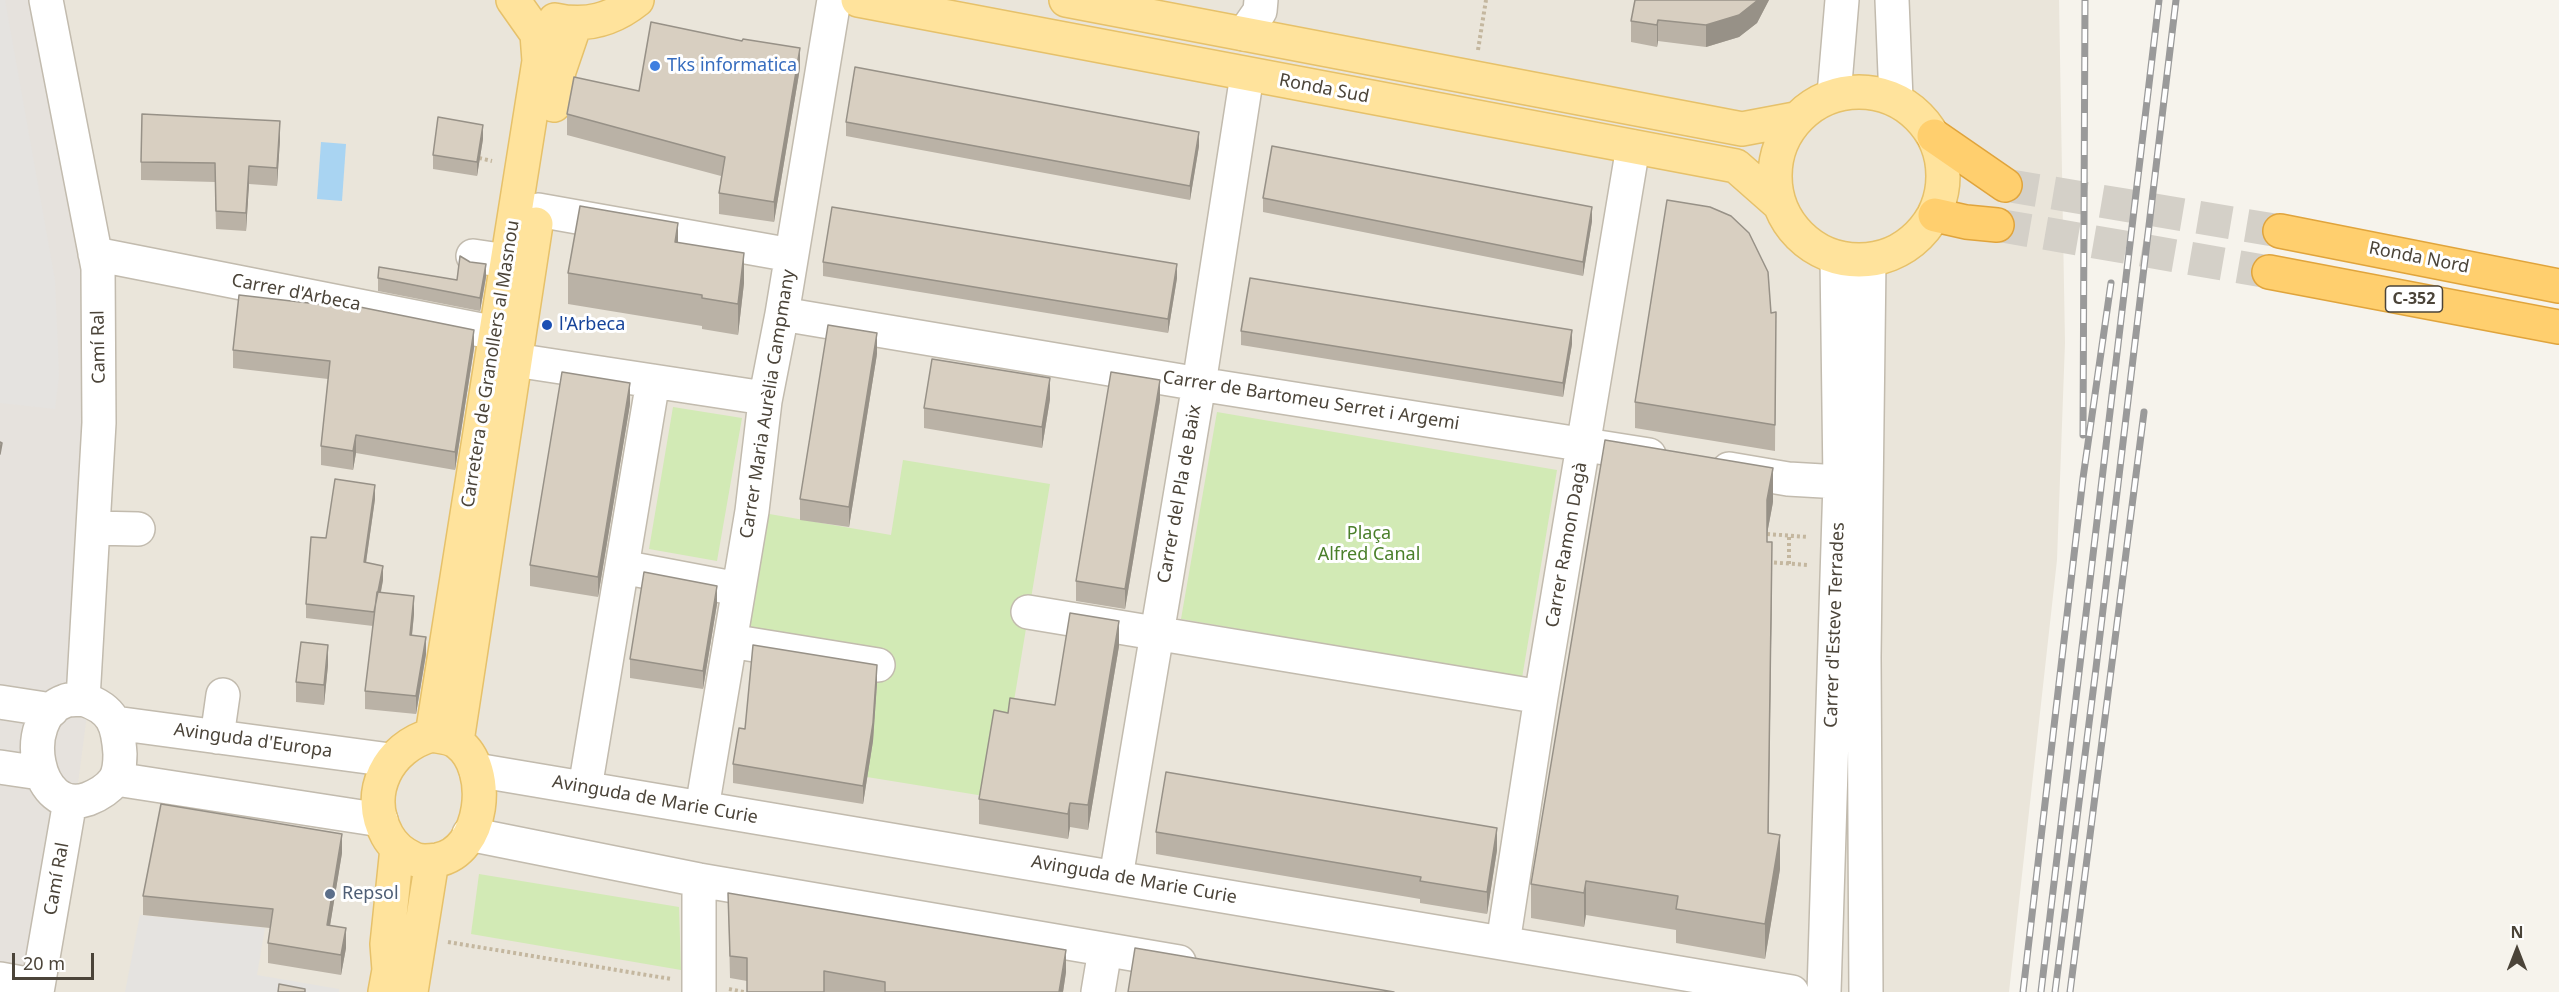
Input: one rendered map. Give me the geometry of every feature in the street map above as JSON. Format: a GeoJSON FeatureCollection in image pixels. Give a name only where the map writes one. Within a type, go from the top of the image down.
{"type":"FeatureCollection","features":[{"type":"Feature","properties":{"kind":"highway"},"geometry":{"type":"LineString","coordinates":[[1934,136],[2005,185]]}},
{"type":"Feature","properties":{"kind":"highway"},"geometry":{"type":"LineString","coordinates":[[1935,215],[1966,222],[1997,225]]}},
{"type":"Feature","properties":{"kind":"highway","name":"Ronda Nord"},"geometry":{"type":"LineString","coordinates":[[2280,231],[2551,282]]}},
{"type":"Feature","properties":{"kind":"highway","name":"C-352"},"geometry":{"type":"LineString","coordinates":[[2269,272],[2559,327]]}},
{"type":"Feature","properties":{"kind":"main road"},"geometry":{"type":"LineString","coordinates":[[514,0],[548,19],[575,24],[611,16],[637,0]]}},
{"type":"Feature","properties":{"kind":"main road","name":"Carretera de Granollers al Masnou"},"geometry":{"type":"LineString","coordinates":[[444,738],[496,333],[539,61],[537,34],[514,0]]}},
{"type":"Feature","properties":{"kind":"main road","name":"Ronda Sud"},"geometry":{"type":"LineString","coordinates":[[858,0],[1736,166],[1778,203]]}},
{"type":"Feature","properties":{"kind":"main road"},"geometry":{"type":"LineString","coordinates":[[1066,0],[1742,129],[1795,119]]}},
{"type":"Feature","properties":{"kind":"main road","name":"Carretera de Granollers al Masnou"},"geometry":{"type":"LineString","coordinates":[[444,738],[515,360],[559,71],[575,24]]}},
{"type":"Feature","properties":{"kind":"main road"},"geometry":{"type":"LineString","coordinates":[[1860,91],[1896,99],[1919,116],[1934,136],[1943,160],[1944,190],[1935,215],[1919,237],[1897,252],[1853,259],[1813,247],[1791,226],[1778,203],[1774,175],[1778,152],[1795,119],[1808,108],[1834,95],[1860,91]]}},
{"type":"Feature","properties":{"kind":"main road"},"geometry":{"type":"LineString","coordinates":[[444,738],[467,752],[476,770],[478,804],[469,834],[461,846],[444,859],[419,861],[397,848],[387,836],[378,804],[380,788],[390,760],[402,748],[418,739],[444,738]]}},
{"type":"Feature","properties":{"kind":"main road"},"geometry":{"type":"LineString","coordinates":[[385,992],[389,970],[387,944],[397,848]]}},
{"type":"Feature","properties":{"kind":"main road"},"geometry":{"type":"LineString","coordinates":[[411,992],[432,861]]}},
{"type":"Feature","properties":{"kind":"street","name":"Camí Ral"},"geometry":{"type":"LineString","coordinates":[[46,0],[98,268],[99,423],[83,699]]}},
{"type":"Feature","properties":{"kind":"street","name":"Carrer Maria Aurèlia Campmany"},"geometry":{"type":"LineString","coordinates":[[702,808],[752,511],[765,401],[782,314],[834,0]]}},
{"type":"Feature","properties":{"kind":"street"},"geometry":{"type":"LineString","coordinates":[[1244,34],[1260,11],[1261,0]]}},
{"type":"Feature","properties":{"kind":"street"},"geometry":{"type":"LineString","coordinates":[[1834,95],[1842,0]]}},
{"type":"Feature","properties":{"kind":"street"},"geometry":{"type":"LineString","coordinates":[[1892,0],[1896,99]]}},
{"type":"Feature","properties":{"kind":"street","name":"Carrer del Pla de Baix"},"geometry":{"type":"LineString","coordinates":[[1116,877],[1155,633],[1199,384],[1247,75]]}},
{"type":"Feature","properties":{"kind":"street","name":"Carrer Ramon Dagà"},"geometry":{"type":"LineString","coordinates":[[1503,943],[1541,697],[1633,147]]}},
{"type":"Feature","properties":{"kind":"street"},"geometry":{"type":"LineString","coordinates":[[538,210],[791,255]]}},
{"type":"Feature","properties":{"kind":"street","name":"Carrer d'Arbeca"},"geometry":{"type":"LineString","coordinates":[[95,254],[496,333]]}},
{"type":"Feature","properties":{"kind":"street"},"geometry":{"type":"LineString","coordinates":[[473,256],[507,261]]}},
{"type":"Feature","properties":{"kind":"street","name":"Carrer d'Esteve Terrades"},"geometry":{"type":"LineString","coordinates":[[1824,992],[1837,553],[1853,259]]}},
{"type":"Feature","properties":{"kind":"street","name":"Carrer d'Esteve Terrades"},"geometry":{"type":"LineString","coordinates":[[1853,259],[1864,657],[1866,992]]}},
{"type":"Feature","properties":{"kind":"street","name":"Carrer de Bartomeu Serret i Argemi"},"geometry":{"type":"LineString","coordinates":[[782,314],[1199,384],[1584,443],[1788,479],[1840,482]]}},
{"type":"Feature","properties":{"kind":"street"},"geometry":{"type":"LineString","coordinates":[[515,360],[751,396],[765,401]]}},
{"type":"Feature","properties":{"kind":"street"},"geometry":{"type":"LineString","coordinates":[[585,788],[653,381]]}},
{"type":"Feature","properties":{"kind":"street"},"geometry":{"type":"LineString","coordinates":[[93,528],[138,529]]}},
{"type":"Feature","properties":{"kind":"street"},"geometry":{"type":"LineString","coordinates":[[622,567],[738,589]]}},
{"type":"Feature","properties":{"kind":"street"},"geometry":{"type":"LineString","coordinates":[[1028,612],[1541,697]]}},
{"type":"Feature","properties":{"kind":"street"},"geometry":{"type":"LineString","coordinates":[[730,641],[878,665]]}},
{"type":"Feature","properties":{"kind":"street"},"geometry":{"type":"LineString","coordinates":[[217,737],[223,695]]}},
{"type":"Feature","properties":{"kind":"street"},"geometry":{"type":"LineString","coordinates":[[83,699],[98,704],[115,723],[120,762],[116,779],[97,795],[84,800],[70,801],[57,794],[40,773],[37,759],[38,742],[45,718],[52,710],[64,701],[83,699]]}},
{"type":"Feature","properties":{"kind":"street"},"geometry":{"type":"LineString","coordinates":[[0,702],[52,710]]}},
{"type":"Feature","properties":{"kind":"street","name":"Avinguda d'Europa"},"geometry":{"type":"LineString","coordinates":[[115,723],[390,760]]}},
{"type":"Feature","properties":{"kind":"street"},"geometry":{"type":"LineString","coordinates":[[0,766],[40,773]]}},
{"type":"Feature","properties":{"kind":"street","name":"Avinguda de Marie Curie"},"geometry":{"type":"LineString","coordinates":[[476,770],[1792,992]]}},
{"type":"Feature","properties":{"kind":"street"},"geometry":{"type":"LineString","coordinates":[[116,779],[381,820]]}},
{"type":"Feature","properties":{"kind":"street","name":"Camí Ral"},"geometry":{"type":"LineString","coordinates":[[37,989],[70,801]]}},
{"type":"Feature","properties":{"kind":"street"},"geometry":{"type":"LineString","coordinates":[[469,834],[699,880],[1208,967]]}},
{"type":"Feature","properties":{"kind":"street"},"geometry":{"type":"LineString","coordinates":[[699,880],[699,988]]}},
{"type":"Feature","properties":{"kind":"street"},"geometry":{"type":"LineString","coordinates":[[1098,992],[1105,950]]}},
{"type":"Feature","properties":{"kind":"street"},"geometry":{"type":"LineString","coordinates":[[0,979],[37,989]]}},
{"type":"Feature","properties":{"kind":"path"},"geometry":{"type":"LineString","coordinates":[[1473,78],[1486,0]]}},
{"type":"Feature","properties":{"kind":"path"},"geometry":{"type":"LineString","coordinates":[[1767,534],[1790,536],[1837,553]]}},
{"type":"Feature","properties":{"kind":"path"},"geometry":{"type":"LineString","coordinates":[[1789,564],[1790,536]]}},
{"type":"Feature","properties":{"kind":"path"},"geometry":{"type":"LineString","coordinates":[[1767,562],[1789,564],[1837,553]]}},
{"type":"Feature","properties":{"kind":"path"},"geometry":{"type":"LineString","coordinates":[[420,937],[699,988],[744,992]]}},
{"type":"Feature","properties":{"kind":"shaded area"},"geometry":{"type":"Polygon","coordinates":[[[0,0],[56,0],[109,272],[91,684],[73,822],[41,992],[0,992],[0,0]]]}},
{"type":"Feature","properties":{"kind":"shaded area"},"geometry":{"type":"Polygon","coordinates":[[[0,0],[5,0],[55,280],[59,376],[55,409],[0,403],[0,0]]]}},
{"type":"Feature","properties":{"kind":"shaded area"},"geometry":{"type":"Polygon","coordinates":[[[56,0],[2059,0],[2065,343],[2057,560],[2009,992],[41,992],[91,684],[56,0]]]}},
{"type":"Feature","properties":{"kind":"shaded area"},"geometry":{"type":"Polygon","coordinates":[[[140,915],[265,928],[257,975],[339,989],[339,992],[125,992],[140,915]]]}},
{"type":"Feature","properties":{"kind":"green space"},"geometry":{"type":"Polygon","coordinates":[[[673,407],[742,418],[717,561],[649,549],[673,407]]]}},
{"type":"Feature","properties":{"kind":"green space","name":"Plaça Alfred Canal"},"geometry":{"type":"Polygon","coordinates":[[[1217,412],[1557,470],[1522,678],[1181,619],[1217,412]]]}},
{"type":"Feature","properties":{"kind":"green space"},"geometry":{"type":"Polygon","coordinates":[[[903,460],[1050,484],[1008,737],[984,796],[867,777],[878,674],[731,631],[752,511],[891,535],[903,460]]]}},
{"type":"Feature","properties":{"kind":"green space"},"geometry":{"type":"Polygon","coordinates":[[[479,874],[679,907],[681,970],[471,934],[479,874]]]}},
{"type":"Feature","properties":{"kind":"water"},"geometry":{"type":"Polygon","coordinates":[[[321,142],[346,144],[342,201],[317,199],[321,142]]]}},
{"type":"Feature","properties":{"kind":"building"},"geometry":{"type":"Polygon","coordinates":[[[1635,0],[1758,0],[1739,15],[1706,25],[1658,20],[1657,25],[1631,21],[1635,0]]]}},
{"type":"Feature","properties":{"kind":"building"},"geometry":{"type":"Polygon","coordinates":[[[651,22],[742,41],[743,39],[800,48],[774,202],[719,193],[725,157],[567,114],[574,77],[639,91],[651,22]]]}},
{"type":"Feature","properties":{"kind":"building"},"geometry":{"type":"Polygon","coordinates":[[[855,67],[1199,132],[1190,186],[846,122],[855,67]]]}},
{"type":"Feature","properties":{"kind":"building"},"geometry":{"type":"Polygon","coordinates":[[[142,114],[280,121],[277,168],[249,166],[246,213],[216,211],[215,163],[141,162],[142,114]]]}},
{"type":"Feature","properties":{"kind":"building"},"geometry":{"type":"Polygon","coordinates":[[[438,117],[483,125],[477,162],[433,155],[438,117]]]}},
{"type":"Feature","properties":{"kind":"building"},"geometry":{"type":"Polygon","coordinates":[[[1272,146],[1592,207],[1583,262],[1263,198],[1272,146]]]}},
{"type":"Feature","properties":{"kind":"building"},"geometry":{"type":"Polygon","coordinates":[[[1667,200],[1710,207],[1731,216],[1749,233],[1768,272],[1771,313],[1776,312],[1775,425],[1635,402],[1667,200]]]}},
{"type":"Feature","properties":{"kind":"building"},"geometry":{"type":"Polygon","coordinates":[[[580,206],[678,223],[675,242],[744,253],[738,304],[702,298],[702,295],[568,273],[580,206]]]}},
{"type":"Feature","properties":{"kind":"building"},"geometry":{"type":"Polygon","coordinates":[[[832,207],[1177,264],[1168,319],[823,262],[832,207]]]}},
{"type":"Feature","properties":{"kind":"building"},"geometry":{"type":"Polygon","coordinates":[[[460,256],[470,262],[486,264],[480,298],[378,278],[379,267],[457,280],[460,256]]]}},
{"type":"Feature","properties":{"kind":"building"},"geometry":{"type":"Polygon","coordinates":[[[1250,278],[1572,330],[1563,383],[1241,331],[1250,278]]]}},
{"type":"Feature","properties":{"kind":"building"},"geometry":{"type":"Polygon","coordinates":[[[239,295],[335,306],[335,302],[474,330],[455,452],[356,435],[353,451],[321,446],[330,361],[233,350],[239,295]]]}},
{"type":"Feature","properties":{"kind":"building"},"geometry":{"type":"Polygon","coordinates":[[[828,325],[877,333],[849,507],[800,499],[828,325]]]}},
{"type":"Feature","properties":{"kind":"building"},"geometry":{"type":"Polygon","coordinates":[[[932,359],[1050,378],[1042,427],[924,408],[932,359]]]}},
{"type":"Feature","properties":{"kind":"building"},"geometry":{"type":"Polygon","coordinates":[[[562,372],[630,383],[598,577],[530,565],[562,372]]]}},
{"type":"Feature","properties":{"kind":"building"},"geometry":{"type":"Polygon","coordinates":[[[1111,372],[1160,380],[1125,589],[1076,581],[1111,372]]]}},
{"type":"Feature","properties":{"kind":"building"},"geometry":{"type":"Polygon","coordinates":[[[1605,440],[1773,468],[1767,500],[1767,542],[1772,542],[1768,833],[1780,835],[1765,924],[1676,909],[1678,896],[1586,881],[1584,893],[1531,884],[1605,440]]]}},
{"type":"Feature","properties":{"kind":"building"},"geometry":{"type":"Polygon","coordinates":[[[335,479],[375,485],[364,562],[383,566],[374,612],[306,604],[311,537],[326,538],[335,479]]]}},
{"type":"Feature","properties":{"kind":"building"},"geometry":{"type":"Polygon","coordinates":[[[644,572],[717,586],[703,671],[630,659],[644,572]]]}},
{"type":"Feature","properties":{"kind":"building"},"geometry":{"type":"Polygon","coordinates":[[[377,592],[414,596],[410,635],[426,637],[416,696],[365,691],[377,592]]]}},
{"type":"Feature","properties":{"kind":"building"},"geometry":{"type":"Polygon","coordinates":[[[1070,613],[1119,621],[1088,805],[1070,803],[1068,814],[979,799],[994,710],[1008,713],[1010,698],[1055,705],[1070,613]]]}},
{"type":"Feature","properties":{"kind":"building"},"geometry":{"type":"Polygon","coordinates":[[[301,642],[328,645],[324,685],[296,682],[301,642]]]}},
{"type":"Feature","properties":{"kind":"building"},"geometry":{"type":"Polygon","coordinates":[[[753,645],[877,665],[873,723],[863,786],[733,764],[739,728],[745,729],[753,645]]]}},
{"type":"Feature","properties":{"kind":"building"},"geometry":{"type":"Polygon","coordinates":[[[1166,772],[1497,828],[1487,892],[1420,881],[1421,877],[1156,832],[1166,772]]]}},
{"type":"Feature","properties":{"kind":"building"},"geometry":{"type":"Polygon","coordinates":[[[161,804],[342,834],[327,925],[346,928],[341,955],[268,943],[273,909],[143,896],[161,804]]]}},
{"type":"Feature","properties":{"kind":"building"},"geometry":{"type":"Polygon","coordinates":[[[728,893],[1066,950],[1059,992],[885,992],[885,982],[824,971],[824,992],[747,992],[747,958],[730,956],[728,893]]]}},
{"type":"Feature","properties":{"kind":"building"},"geometry":{"type":"Polygon","coordinates":[[[1135,948],[1394,992],[1128,992],[1135,948]]]}},
{"type":"Feature","properties":{"kind":"building"},"geometry":{"type":"Polygon","coordinates":[[[279,984],[305,989],[305,992],[278,992],[279,984]]]}},
{"type":"Feature","properties":{"kind":"tunnel"},"geometry":{"type":"LineString","coordinates":[[2005,185],[2280,231]]}},
{"type":"Feature","properties":{"kind":"tunnel"},"geometry":{"type":"LineString","coordinates":[[1997,225],[2269,272]]}},
{"type":"Feature","properties":{"kind":"railway"},"geometry":{"type":"LineString","coordinates":[[2083,435],[2085,0]]}},
{"type":"Feature","properties":{"kind":"railway"},"geometry":{"type":"LineString","coordinates":[[2041,992],[2159,0]]}},
{"type":"Feature","properties":{"kind":"railway"},"geometry":{"type":"LineString","coordinates":[[2055,992],[2176,0]]}},
{"type":"Feature","properties":{"kind":"railway"},"geometry":{"type":"LineString","coordinates":[[2023,992],[2083,478],[2111,283]]}},
{"type":"Feature","properties":{"kind":"railway"},"geometry":{"type":"LineString","coordinates":[[2070,992],[2144,412]]}},
{"type":"Feature","properties":{"kind":"place","name":"Tks informatica"},"geometry":{"type":"Point","coordinates":[655,66]}},
{"type":"Feature","properties":{"kind":"place","name":"l'Arbeca"},"geometry":{"type":"Point","coordinates":[547,325]}},
{"type":"Feature","properties":{"kind":"place","name":"Repsol"},"geometry":{"type":"Point","coordinates":[330,894]}}]}
